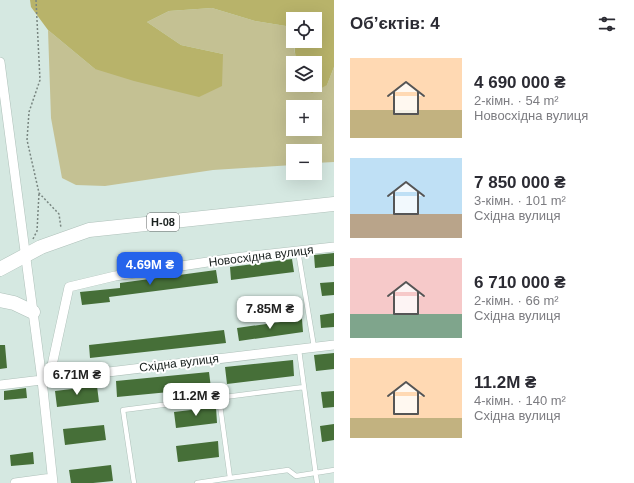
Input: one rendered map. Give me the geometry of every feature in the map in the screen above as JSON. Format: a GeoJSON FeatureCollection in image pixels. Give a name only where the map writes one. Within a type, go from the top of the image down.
{"type":"FeatureCollection","features":[{"type":"Feature","properties":{"kind":"main road","name":"Н-08"},"geometry":{"type":"LineString","coordinates":[[0,269],[41,246],[89,230],[334,204]]}},
{"type":"Feature","properties":{"kind":"main road"},"geometry":{"type":"LineString","coordinates":[[0,300],[14,302],[33,312]]}},
{"type":"Feature","properties":{"kind":"street"},"geometry":{"type":"LineString","coordinates":[[0,62],[25,256],[45,379],[53,480],[15,483]]}},
{"type":"Feature","properties":{"kind":"street","name":"Новосхідна вулиця"},"geometry":{"type":"LineString","coordinates":[[45,379],[68,287],[115,276],[234,258],[334,247]]}},
{"type":"Feature","properties":{"kind":"street","name":"Східна вулиця"},"geometry":{"type":"LineString","coordinates":[[0,384],[334,345]]}},
{"type":"Feature","properties":{"kind":"lane"},"geometry":{"type":"LineString","coordinates":[[298,251],[314,347]]}},
{"type":"Feature","properties":{"kind":"lane"},"geometry":{"type":"LineString","coordinates":[[299,350],[317,483]]}},
{"type":"Feature","properties":{"kind":"lane"},"geometry":{"type":"LineString","coordinates":[[134,483],[123,410],[304,387]]}},
{"type":"Feature","properties":{"kind":"lane"},"geometry":{"type":"LineString","coordinates":[[219,398],[230,478]]}},
{"type":"Feature","properties":{"kind":"lane"},"geometry":{"type":"LineString","coordinates":[[197,483],[288,470],[296,476],[334,470]]}},
{"type":"Feature","properties":{"kind":"path"},"geometry":{"type":"LineString","coordinates":[[25,256],[37,231],[39,193],[27,140],[29,112],[40,80],[36,0]]}},
{"type":"Feature","properties":{"kind":"path"},"geometry":{"type":"LineString","coordinates":[[39,193],[59,214],[63,238]]}},
{"type":"Feature","properties":{"kind":"shaded area"},"geometry":{"type":"Polygon","coordinates":[[[30,0],[334,0],[334,67],[327,85],[322,88],[322,56],[295,56],[295,48],[322,48],[322,12],[286,12],[286,26],[255,21],[212,8],[169,11],[147,22],[181,45],[223,54],[222,86],[199,97],[134,81],[95,69],[48,30],[31,7],[30,0]]]}},
{"type":"Feature","properties":{"kind":"shaded area"},"geometry":{"type":"Polygon","coordinates":[[[212,8],[255,21],[286,26],[286,48],[294,48],[295,56],[286,56],[286,92],[322,92],[322,85],[327,85],[334,67],[334,162],[322,163],[322,144],[286,144],[286,165],[213,170],[105,186],[76,185],[62,178],[51,118],[48,30],[95,69],[223,54],[181,45],[147,22],[169,11],[212,8]]]}},
{"type":"Feature","properties":{"kind":"building"},"geometry":{"type":"Polygon","coordinates":[[[334,253],[334,266],[315,268],[314,255],[334,253]]]}},
{"type":"Feature","properties":{"kind":"building"},"geometry":{"type":"Polygon","coordinates":[[[292,259],[294,272],[231,280],[230,267],[292,259]]]}},
{"type":"Feature","properties":{"kind":"building"},"geometry":{"type":"Polygon","coordinates":[[[216,270],[218,283],[109,297],[110,302],[82,305],[80,292],[120,288],[120,283],[216,270]]]}},
{"type":"Feature","properties":{"kind":"building"},"geometry":{"type":"Polygon","coordinates":[[[334,282],[334,295],[322,296],[320,283],[334,282]]]}},
{"type":"Feature","properties":{"kind":"building"},"geometry":{"type":"Polygon","coordinates":[[[334,313],[334,327],[321,328],[320,315],[334,313]]]}},
{"type":"Feature","properties":{"kind":"building"},"geometry":{"type":"Polygon","coordinates":[[[302,319],[303,332],[239,341],[237,328],[302,319]]]}},
{"type":"Feature","properties":{"kind":"building"},"geometry":{"type":"Polygon","coordinates":[[[224,330],[226,343],[90,358],[89,345],[224,330]]]}},
{"type":"Feature","properties":{"kind":"building"},"geometry":{"type":"Polygon","coordinates":[[[0,345],[5,345],[7,368],[0,369],[0,345]]]}},
{"type":"Feature","properties":{"kind":"building"},"geometry":{"type":"Polygon","coordinates":[[[334,353],[334,369],[316,371],[314,355],[334,353]]]}},
{"type":"Feature","properties":{"kind":"building"},"geometry":{"type":"Polygon","coordinates":[[[293,360],[294,376],[227,384],[225,367],[293,360]]]}},
{"type":"Feature","properties":{"kind":"building"},"geometry":{"type":"Polygon","coordinates":[[[209,372],[211,388],[117,397],[116,381],[209,372]]]}},
{"type":"Feature","properties":{"kind":"building"},"geometry":{"type":"Polygon","coordinates":[[[97,386],[99,402],[57,407],[55,391],[97,386]]]}},
{"type":"Feature","properties":{"kind":"building"},"geometry":{"type":"Polygon","coordinates":[[[26,388],[27,398],[4,400],[4,391],[26,388]]]}},
{"type":"Feature","properties":{"kind":"building"},"geometry":{"type":"Polygon","coordinates":[[[334,391],[334,407],[323,408],[321,392],[334,391]]]}},
{"type":"Feature","properties":{"kind":"building"},"geometry":{"type":"Polygon","coordinates":[[[216,407],[217,423],[176,428],[174,412],[216,407]]]}},
{"type":"Feature","properties":{"kind":"building"},"geometry":{"type":"Polygon","coordinates":[[[334,424],[334,440],[322,442],[320,426],[334,424]]]}},
{"type":"Feature","properties":{"kind":"building"},"geometry":{"type":"Polygon","coordinates":[[[104,425],[106,440],[65,445],[63,429],[104,425]]]}},
{"type":"Feature","properties":{"kind":"building"},"geometry":{"type":"Polygon","coordinates":[[[218,441],[219,457],[178,462],[176,446],[218,441]]]}},
{"type":"Feature","properties":{"kind":"building"},"geometry":{"type":"Polygon","coordinates":[[[33,452],[34,464],[11,466],[10,455],[33,452]]]}},
{"type":"Feature","properties":{"kind":"building"},"geometry":{"type":"Polygon","coordinates":[[[111,465],[113,481],[71,483],[69,470],[111,465]]]}}]}
